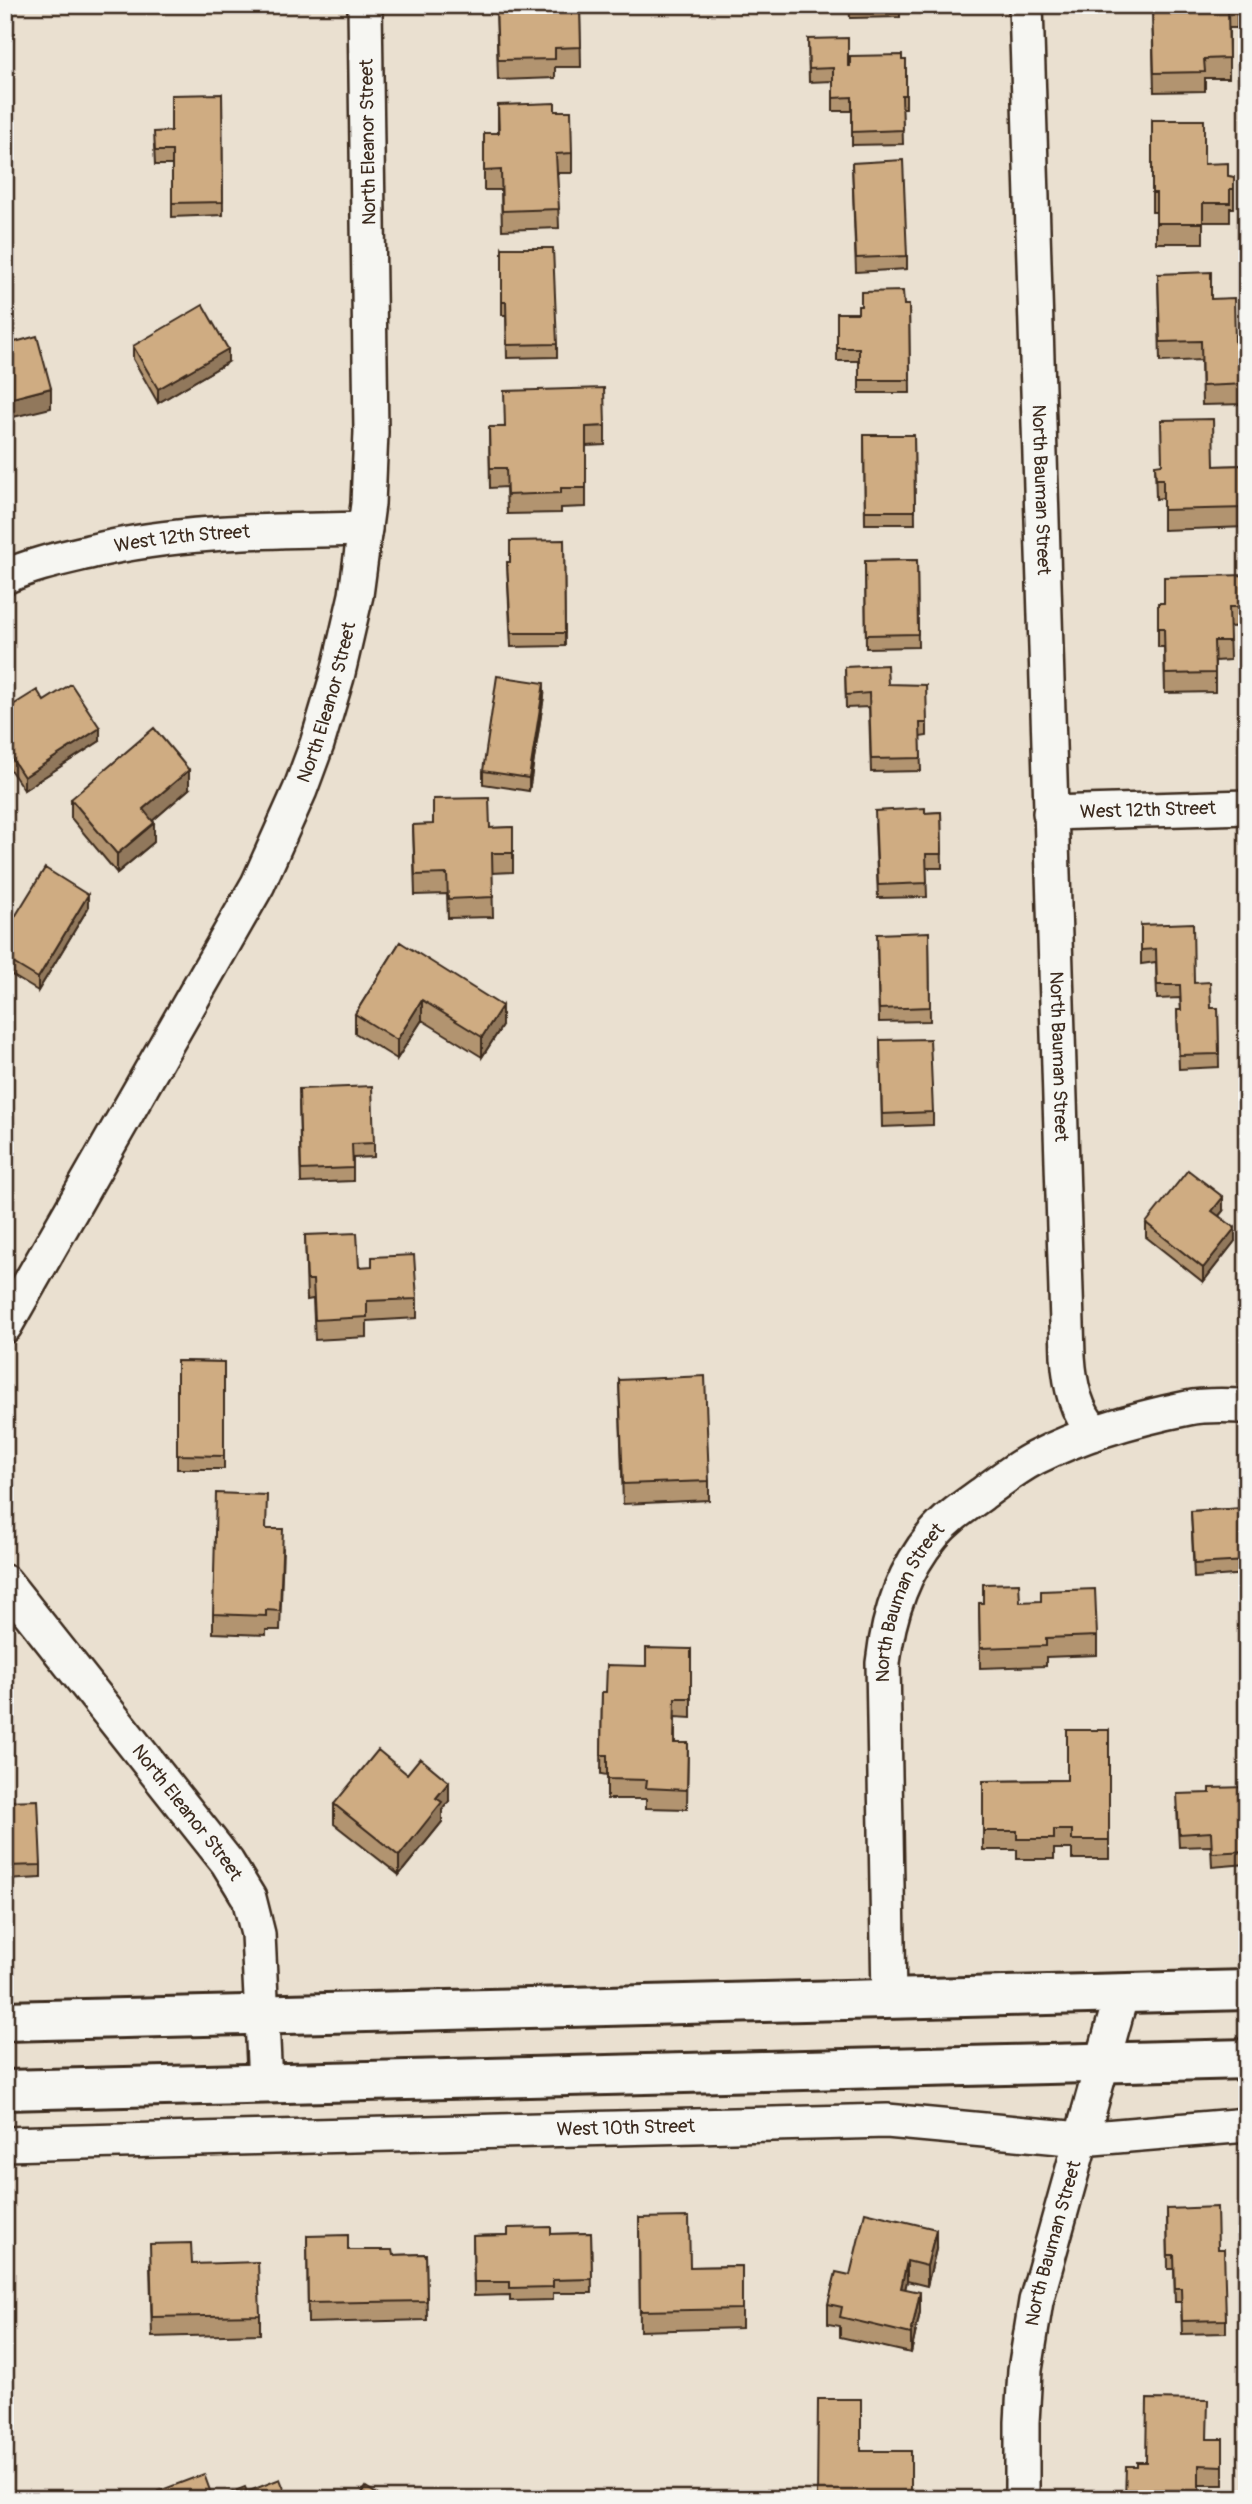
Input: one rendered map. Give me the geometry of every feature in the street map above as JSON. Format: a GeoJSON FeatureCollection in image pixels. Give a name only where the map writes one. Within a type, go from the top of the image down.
{"type":"FeatureCollection","features":[{"type":"Feature","properties":{"kind":"main road"},"geometry":{"type":"LineString","coordinates":[[5,2021],[1247,1990]]}},
{"type":"Feature","properties":{"kind":"main road"},"geometry":{"type":"LineString","coordinates":[[5,2090],[1247,2059]]}},
{"type":"Feature","properties":{"kind":"street","name":"North Eleanor Street"},"geometry":{"type":"LineString","coordinates":[[5,1326],[242,914],[273,853],[312,760],[328,710],[356,595],[365,529],[371,432],[365,5]]}},
{"type":"Feature","properties":{"kind":"street","name":"North Bauman Street"},"geometry":{"type":"LineString","coordinates":[[889,1998],[883,1663],[888,1627],[898,1597],[912,1567],[931,1537],[953,1515],[997,1482],[1036,1458],[1095,1433],[1085,1422],[1076,1403],[1069,1373],[1026,5]]}},
{"type":"Feature","properties":{"kind":"street","name":"West 12th Street"},"geometry":{"type":"LineString","coordinates":[[5,577],[75,554],[178,536],[365,529]]}},
{"type":"Feature","properties":{"kind":"street","name":"West 12th Street"},"geometry":{"type":"LineString","coordinates":[[1050,813],[1247,807]]}},
{"type":"Feature","properties":{"kind":"street"},"geometry":{"type":"LineString","coordinates":[[1095,1433],[1190,1408],[1247,1406]]}},
{"type":"Feature","properties":{"kind":"street","name":"North Eleanor Street"},"geometry":{"type":"LineString","coordinates":[[5,1582],[233,1870],[248,1898],[256,1924],[265,2084]]}},
{"type":"Feature","properties":{"kind":"street","name":"North Bauman Street"},"geometry":{"type":"LineString","coordinates":[[1022,2499],[1021,2422],[1030,2334],[1044,2266],[1122,1993]]}},
{"type":"Feature","properties":{"kind":"street","name":"West 10th Street"},"geometry":{"type":"LineString","coordinates":[[5,2144],[887,2121],[1081,2139],[1247,2125]]}},
{"type":"Feature","properties":{"kind":"building"},"geometry":{"type":"Polygon","coordinates":[[[496,5],[553,5],[554,10],[580,9],[581,47],[555,48],[555,59],[498,60],[496,5]]]}},
{"type":"Feature","properties":{"kind":"building"},"geometry":{"type":"Polygon","coordinates":[[[1152,5],[1237,5],[1237,9],[1228,9],[1229,58],[1204,59],[1205,72],[1154,73],[1152,5]]]}},
{"type":"Feature","properties":{"kind":"building"},"geometry":{"type":"Polygon","coordinates":[[[848,38],[848,66],[850,56],[902,55],[902,60],[906,60],[906,95],[902,95],[903,130],[852,132],[852,97],[833,98],[833,68],[809,69],[808,39],[848,38]]]}},
{"type":"Feature","properties":{"kind":"building"},"geometry":{"type":"Polygon","coordinates":[[[222,94],[223,202],[172,203],[172,151],[155,151],[154,132],[171,131],[171,95],[222,94]]]}},
{"type":"Feature","properties":{"kind":"building"},"geometry":{"type":"Polygon","coordinates":[[[555,103],[555,111],[571,111],[572,153],[556,154],[559,209],[502,211],[501,170],[484,171],[484,133],[499,133],[498,105],[555,103]]]}},
{"type":"Feature","properties":{"kind":"building"},"geometry":{"type":"Polygon","coordinates":[[[1152,120],[1204,120],[1204,164],[1228,163],[1228,176],[1234,177],[1234,189],[1230,189],[1230,203],[1203,203],[1203,223],[1156,223],[1156,193],[1152,193],[1152,120]]]}},
{"type":"Feature","properties":{"kind":"building"},"geometry":{"type":"Polygon","coordinates":[[[903,160],[907,256],[856,258],[852,163],[903,160]]]}},
{"type":"Feature","properties":{"kind":"building"},"geometry":{"type":"Polygon","coordinates":[[[502,248],[553,248],[557,344],[507,345],[506,302],[502,302],[502,248]]]}},
{"type":"Feature","properties":{"kind":"building"},"geometry":{"type":"Polygon","coordinates":[[[1211,272],[1211,299],[1234,298],[1235,343],[1247,343],[1247,384],[1202,386],[1201,341],[1160,342],[1158,274],[1211,272]]]}},
{"type":"Feature","properties":{"kind":"building"},"geometry":{"type":"Polygon","coordinates":[[[903,291],[904,305],[909,305],[910,380],[859,380],[859,348],[837,348],[837,313],[858,313],[861,292],[903,291]]]}},
{"type":"Feature","properties":{"kind":"building"},"geometry":{"type":"Polygon","coordinates":[[[203,305],[228,349],[158,389],[133,346],[203,305]]]}},
{"type":"Feature","properties":{"kind":"building"},"geometry":{"type":"Polygon","coordinates":[[[5,306],[15,342],[37,336],[51,388],[5,400],[5,306]]]}},
{"type":"Feature","properties":{"kind":"building"},"geometry":{"type":"Polygon","coordinates":[[[604,388],[605,426],[586,427],[586,488],[561,488],[561,493],[507,495],[506,468],[490,468],[489,427],[505,427],[504,391],[604,388]]]}},
{"type":"Feature","properties":{"kind":"building"},"geometry":{"type":"Polygon","coordinates":[[[1213,419],[1214,466],[1247,465],[1247,508],[1163,510],[1163,479],[1156,479],[1155,465],[1162,464],[1161,420],[1213,419]]]}},
{"type":"Feature","properties":{"kind":"building"},"geometry":{"type":"Polygon","coordinates":[[[864,435],[914,435],[915,511],[865,511],[864,435]]]}},
{"type":"Feature","properties":{"kind":"building"},"geometry":{"type":"Polygon","coordinates":[[[564,540],[565,633],[511,633],[507,562],[510,562],[510,541],[564,540]]]}},
{"type":"Feature","properties":{"kind":"building"},"geometry":{"type":"Polygon","coordinates":[[[917,560],[918,634],[866,635],[865,561],[917,560]]]}},
{"type":"Feature","properties":{"kind":"building"},"geometry":{"type":"Polygon","coordinates":[[[1246,575],[1246,607],[1229,607],[1230,641],[1214,641],[1215,673],[1165,674],[1164,628],[1158,628],[1158,603],[1164,603],[1164,577],[1246,575]]]}},
{"type":"Feature","properties":{"kind":"building"},"geometry":{"type":"Polygon","coordinates":[[[887,665],[888,684],[926,685],[927,723],[920,723],[921,758],[871,759],[869,693],[846,695],[845,667],[887,665]]]}},
{"type":"Feature","properties":{"kind":"building"},"geometry":{"type":"Polygon","coordinates":[[[497,676],[544,683],[529,778],[483,771],[497,676]]]}},
{"type":"Feature","properties":{"kind":"building"},"geometry":{"type":"Polygon","coordinates":[[[71,684],[100,728],[24,777],[5,748],[5,710],[37,690],[44,701],[71,684]]]}},
{"type":"Feature","properties":{"kind":"building"},"geometry":{"type":"Polygon","coordinates":[[[154,728],[189,770],[143,809],[154,823],[117,854],[71,799],[154,728]]]}},
{"type":"Feature","properties":{"kind":"building"},"geometry":{"type":"Polygon","coordinates":[[[489,798],[490,828],[513,827],[513,853],[492,853],[493,897],[448,899],[447,874],[415,875],[413,825],[433,824],[433,799],[489,798]]]}},
{"type":"Feature","properties":{"kind":"building"},"geometry":{"type":"Polygon","coordinates":[[[925,808],[925,813],[941,812],[942,854],[926,854],[927,883],[878,885],[875,811],[925,808]]]}},
{"type":"Feature","properties":{"kind":"building"},"geometry":{"type":"Polygon","coordinates":[[[45,868],[88,895],[38,978],[5,958],[5,933],[45,868]]]}},
{"type":"Feature","properties":{"kind":"building"},"geometry":{"type":"Polygon","coordinates":[[[1193,923],[1194,983],[1210,982],[1211,1008],[1218,1008],[1219,1054],[1179,1055],[1177,1010],[1181,1010],[1180,985],[1157,985],[1156,949],[1141,950],[1141,925],[1193,923]]]}},
{"type":"Feature","properties":{"kind":"building"},"geometry":{"type":"Polygon","coordinates":[[[929,932],[930,1007],[879,1009],[877,934],[929,932]]]}},
{"type":"Feature","properties":{"kind":"building"},"geometry":{"type":"Polygon","coordinates":[[[400,942],[502,1006],[482,1037],[422,1000],[397,1040],[355,1014],[400,942]]]}},
{"type":"Feature","properties":{"kind":"building"},"geometry":{"type":"Polygon","coordinates":[[[930,1039],[933,1112],[882,1114],[880,1040],[930,1039]]]}},
{"type":"Feature","properties":{"kind":"building"},"geometry":{"type":"Polygon","coordinates":[[[372,1086],[374,1143],[352,1144],[353,1168],[301,1170],[299,1089],[372,1086]]]}},
{"type":"Feature","properties":{"kind":"building"},"geometry":{"type":"Polygon","coordinates":[[[1188,1170],[1223,1197],[1212,1211],[1235,1228],[1203,1268],[1146,1223],[1188,1170]]]}},
{"type":"Feature","properties":{"kind":"building"},"geometry":{"type":"Polygon","coordinates":[[[357,1233],[359,1267],[372,1266],[372,1257],[414,1255],[417,1299],[367,1301],[367,1317],[315,1320],[313,1280],[307,1280],[305,1235],[357,1233]]]}},
{"type":"Feature","properties":{"kind":"building"},"geometry":{"type":"Polygon","coordinates":[[[177,1361],[224,1362],[224,1456],[177,1455],[177,1361]]]}},
{"type":"Feature","properties":{"kind":"building"},"geometry":{"type":"Polygon","coordinates":[[[705,1376],[709,1481],[623,1484],[619,1380],[705,1376]]]}},
{"type":"Feature","properties":{"kind":"building"},"geometry":{"type":"Polygon","coordinates":[[[216,1493],[267,1495],[266,1529],[283,1529],[280,1611],[266,1610],[266,1616],[213,1614],[216,1493]]]}},
{"type":"Feature","properties":{"kind":"building"},"geometry":{"type":"Polygon","coordinates":[[[1247,1508],[1247,1561],[1194,1564],[1191,1511],[1247,1508]]]}},
{"type":"Feature","properties":{"kind":"building"},"geometry":{"type":"Polygon","coordinates":[[[1019,1583],[1020,1602],[1041,1601],[1041,1591],[1095,1589],[1097,1636],[1046,1638],[1046,1646],[980,1648],[979,1603],[983,1603],[983,1584],[1019,1583]]]}},
{"type":"Feature","properties":{"kind":"building"},"geometry":{"type":"Polygon","coordinates":[[[646,1648],[691,1649],[691,1698],[675,1698],[674,1743],[688,1743],[687,1790],[646,1788],[647,1780],[607,1779],[607,1755],[601,1755],[602,1692],[606,1692],[607,1665],[646,1666],[646,1648]]]}},
{"type":"Feature","properties":{"kind":"building"},"geometry":{"type":"Polygon","coordinates":[[[1067,1730],[1109,1730],[1109,1840],[1072,1840],[1072,1830],[1054,1830],[1054,1839],[1017,1839],[1017,1831],[983,1831],[983,1781],[1067,1780],[1067,1730]]]}},
{"type":"Feature","properties":{"kind":"building"},"geometry":{"type":"Polygon","coordinates":[[[378,1750],[407,1774],[420,1758],[449,1782],[436,1798],[442,1802],[399,1856],[334,1804],[378,1750]]]}},
{"type":"Feature","properties":{"kind":"building"},"geometry":{"type":"Polygon","coordinates":[[[1247,1787],[1247,1851],[1212,1853],[1211,1832],[1179,1834],[1177,1794],[1210,1793],[1210,1788],[1247,1787]]]}},
{"type":"Feature","properties":{"kind":"building"},"geometry":{"type":"Polygon","coordinates":[[[38,1800],[41,1865],[5,1866],[5,1801],[38,1800]]]}},
{"type":"Feature","properties":{"kind":"building"},"geometry":{"type":"Polygon","coordinates":[[[1217,2207],[1218,2249],[1224,2249],[1226,2320],[1182,2321],[1181,2288],[1175,2288],[1174,2255],[1168,2255],[1167,2209],[1217,2207]]]}},
{"type":"Feature","properties":{"kind":"building"},"geometry":{"type":"Polygon","coordinates":[[[865,2212],[936,2229],[927,2266],[907,2261],[901,2288],[920,2292],[911,2334],[840,2317],[842,2307],[828,2304],[836,2272],[850,2275],[865,2212]]]}},
{"type":"Feature","properties":{"kind":"building"},"geometry":{"type":"Polygon","coordinates":[[[689,2217],[690,2267],[742,2266],[742,2309],[640,2311],[639,2218],[689,2217]]]}},
{"type":"Feature","properties":{"kind":"building"},"geometry":{"type":"Polygon","coordinates":[[[551,2227],[551,2234],[591,2233],[592,2279],[553,2280],[553,2287],[510,2288],[510,2282],[474,2282],[473,2236],[508,2235],[508,2228],[551,2227]]]}},
{"type":"Feature","properties":{"kind":"building"},"geometry":{"type":"Polygon","coordinates":[[[348,2235],[348,2250],[392,2250],[393,2255],[426,2254],[427,2301],[308,2303],[307,2236],[348,2235]]]}},
{"type":"Feature","properties":{"kind":"building"},"geometry":{"type":"Polygon","coordinates":[[[191,2243],[192,2264],[258,2262],[260,2315],[152,2317],[150,2244],[191,2243]]]}},
{"type":"Feature","properties":{"kind":"building"},"geometry":{"type":"Polygon","coordinates":[[[818,2399],[861,2399],[861,2451],[911,2451],[911,2499],[817,2499],[818,2399]]]}},
{"type":"Feature","properties":{"kind":"building"},"geometry":{"type":"Polygon","coordinates":[[[1147,2399],[1208,2400],[1207,2439],[1223,2439],[1223,2466],[1199,2465],[1199,2499],[1125,2499],[1126,2466],[1137,2466],[1137,2462],[1146,2462],[1147,2399]]]}},
{"type":"Feature","properties":{"kind":"building"},"geometry":{"type":"Polygon","coordinates":[[[204,2474],[213,2499],[162,2499],[159,2491],[204,2474]]]}},
{"type":"Feature","properties":{"kind":"building"},"geometry":{"type":"Polygon","coordinates":[[[280,2479],[288,2499],[215,2499],[245,2487],[247,2492],[280,2479]]]}},
{"type":"Feature","properties":{"kind":"building"},"geometry":{"type":"Polygon","coordinates":[[[366,2487],[384,2499],[358,2499],[366,2487]]]}}]}
